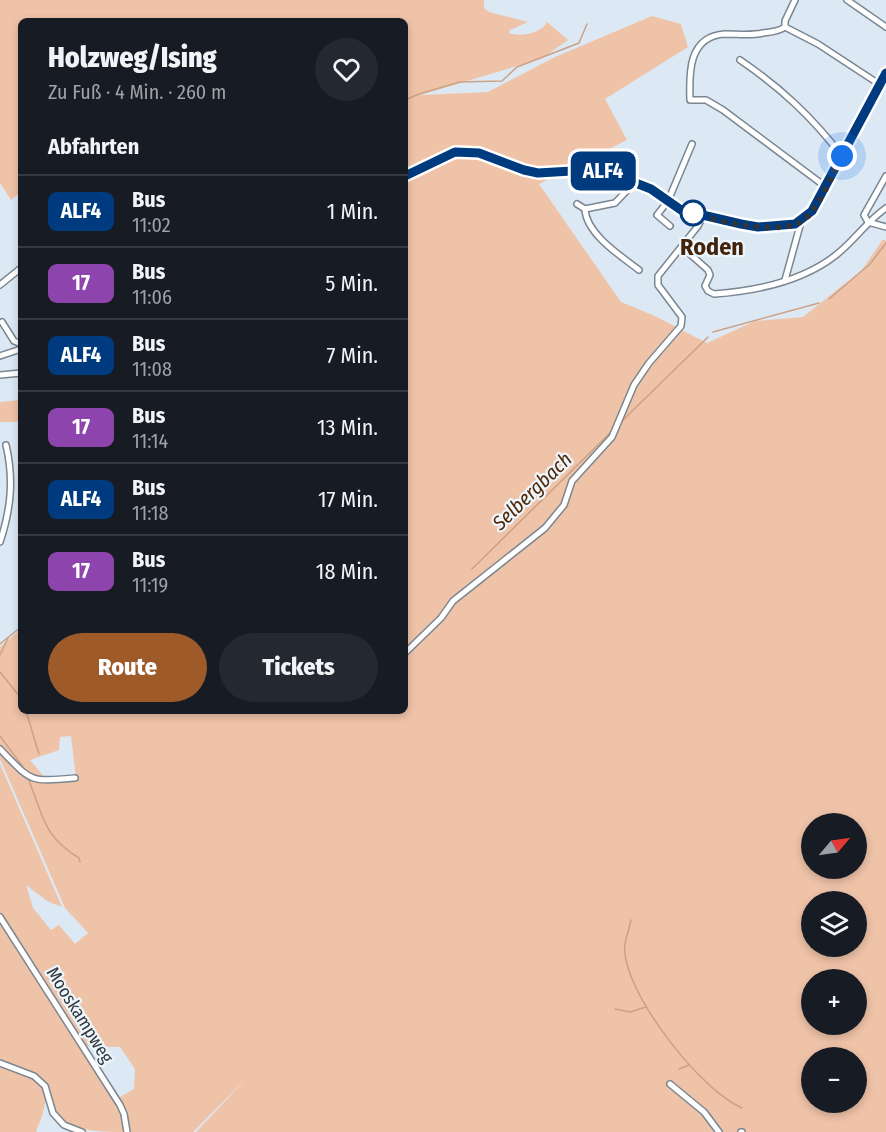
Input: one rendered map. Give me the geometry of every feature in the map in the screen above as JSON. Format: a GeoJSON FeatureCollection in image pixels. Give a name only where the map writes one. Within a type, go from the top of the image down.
{"type":"FeatureCollection","features":[{"type":"Feature","properties":{"kind":"street"},"geometry":{"type":"LineString","coordinates":[[785,27],[785,21],[795,0]]}},
{"type":"Feature","properties":{"kind":"street"},"geometry":{"type":"LineString","coordinates":[[847,0],[886,27]]}},
{"type":"Feature","properties":{"kind":"street"},"geometry":{"type":"LineString","coordinates":[[785,27],[818,44],[879,84]]}},
{"type":"Feature","properties":{"kind":"street"},"geometry":{"type":"LineString","coordinates":[[785,27],[780,30],[750,35],[722,34],[707,39],[699,47],[688,71],[690,100],[705,100],[723,110],[826,187]]}},
{"type":"Feature","properties":{"kind":"street"},"geometry":{"type":"LineString","coordinates":[[741,60],[796,102],[842,156]]}},
{"type":"Feature","properties":{"kind":"street"},"geometry":{"type":"LineString","coordinates":[[785,280],[801,222],[812,211],[826,187],[886,73]]}},
{"type":"Feature","properties":{"kind":"street"},"geometry":{"type":"LineString","coordinates":[[670,226],[657,215],[668,201],[692,144]]}},
{"type":"Feature","properties":{"kind":"street"},"geometry":{"type":"LineString","coordinates":[[408,175],[455,152],[479,153],[538,173],[595,170],[635,182],[681,210],[703,216],[758,227],[801,222]]}},
{"type":"Feature","properties":{"kind":"street"},"geometry":{"type":"LineString","coordinates":[[886,176],[864,215],[868,222],[886,227]]}},
{"type":"Feature","properties":{"kind":"street"},"geometry":{"type":"LineString","coordinates":[[577,204],[585,209],[615,203],[635,182]]}},
{"type":"Feature","properties":{"kind":"street"},"geometry":{"type":"LineString","coordinates":[[682,247],[708,270],[710,275],[705,286],[714,294],[800,275],[835,256],[868,222],[886,208]]}},
{"type":"Feature","properties":{"kind":"street"},"geometry":{"type":"LineString","coordinates":[[585,209],[585,216],[594,229],[639,270]]}},
{"type":"Feature","properties":{"kind":"street"},"geometry":{"type":"LineString","coordinates":[[408,650],[441,618],[453,601],[545,528],[564,505],[572,481],[612,437],[634,385],[648,363],[681,326],[682,317],[658,285],[658,276],[698,226],[703,216]]}},
{"type":"Feature","properties":{"kind":"street"},"geometry":{"type":"LineString","coordinates":[[0,285],[18,270]]}},
{"type":"Feature","properties":{"kind":"street"},"geometry":{"type":"LineString","coordinates":[[2,322],[14,341],[18,343]]}},
{"type":"Feature","properties":{"kind":"street"},"geometry":{"type":"LineString","coordinates":[[0,356],[18,346]]}},
{"type":"Feature","properties":{"kind":"street"},"geometry":{"type":"LineString","coordinates":[[0,375],[18,373]]}},
{"type":"Feature","properties":{"kind":"street"},"geometry":{"type":"LineString","coordinates":[[0,542],[11,496],[12,472],[6,445]]}},
{"type":"Feature","properties":{"kind":"street"},"geometry":{"type":"LineString","coordinates":[[0,749],[28,778],[46,781],[75,778]]}},
{"type":"Feature","properties":{"kind":"street","name":"Mooskampweg"},"geometry":{"type":"LineString","coordinates":[[0,917],[120,1105],[127,1132]]}},
{"type":"Feature","properties":{"kind":"street"},"geometry":{"type":"LineString","coordinates":[[0,1063],[34,1076],[45,1086],[52,1113],[64,1125],[82,1132]]}},
{"type":"Feature","properties":{"kind":"street"},"geometry":{"type":"LineString","coordinates":[[670,1084],[704,1112],[719,1132]]}},
{"type":"Feature","properties":{"kind":"shaded area"},"geometry":{"type":"Polygon","coordinates":[[[0,0],[484,0],[484,8],[489,12],[528,22],[510,30],[509,33],[530,34],[547,22],[568,40],[541,59],[420,95],[488,92],[555,57],[652,16],[681,24],[688,47],[605,99],[627,140],[539,184],[621,302],[655,316],[707,343],[755,321],[803,317],[862,270],[883,239],[886,241],[886,1132],[196,1132],[248,1077],[193,1132],[129,1132],[118,1098],[134,1089],[135,1069],[120,1047],[86,1046],[32,964],[123,1115],[126,1132],[103,1132],[71,1125],[56,1112],[46,1087],[38,1077],[0,1062],[0,764],[62,907],[47,901],[26,885],[33,908],[51,930],[59,925],[75,944],[88,933],[65,908],[0,759],[0,750],[29,777],[0,747],[0,647],[18,632],[18,714],[408,714],[408,18],[18,18],[18,194],[11,200],[0,183],[0,0]],[[71,736],[60,737],[59,750],[30,760],[46,779],[29,777],[40,781],[76,779],[71,736]]]}},
{"type":"Feature","properties":{"kind":"shaded area"},"geometry":{"type":"Polygon","coordinates":[[[18,400],[18,422],[0,422],[0,402],[18,400]]]}},
{"type":"Feature","properties":{"kind":"shaded area"},"geometry":{"type":"Polygon","coordinates":[[[0,1065],[27,1075],[42,1086],[45,1103],[36,1132],[0,1132],[0,1065]]]}},
{"type":"Feature","properties":{"kind":"waterway"},"geometry":{"type":"LineString","coordinates":[[408,99],[460,82],[502,81],[517,67],[579,43],[587,24]]}},
{"type":"Feature","properties":{"kind":"waterway","name":"Selbergbach"},"geometry":{"type":"LineString","coordinates":[[829,299],[870,264],[886,243]]}},
{"type":"Feature","properties":{"kind":"waterway","name":"Selbergbach"},"geometry":{"type":"LineString","coordinates":[[713,332],[819,303]]}},
{"type":"Feature","properties":{"kind":"waterway","name":"Selbergbach"},"geometry":{"type":"LineString","coordinates":[[622,421],[708,337]]}},
{"type":"Feature","properties":{"kind":"waterway","name":"Selbergbach"},"geometry":{"type":"LineString","coordinates":[[472,569],[610,433]]}},
{"type":"Feature","properties":{"kind":"waterway"},"geometry":{"type":"LineString","coordinates":[[0,644],[18,629]]}},
{"type":"Feature","properties":{"kind":"waterway"},"geometry":{"type":"LineString","coordinates":[[0,655],[8,638]]}},
{"type":"Feature","properties":{"kind":"waterway"},"geometry":{"type":"LineString","coordinates":[[0,672],[18,694]]}},
{"type":"Feature","properties":{"kind":"waterway"},"geometry":{"type":"LineString","coordinates":[[27,714],[39,754]]}},
{"type":"Feature","properties":{"kind":"waterway"},"geometry":{"type":"LineString","coordinates":[[0,736],[23,767]]}},
{"type":"Feature","properties":{"kind":"waterway"},"geometry":{"type":"LineString","coordinates":[[29,781],[51,833],[58,842],[79,858],[80,862]]}},
{"type":"Feature","properties":{"kind":"waterway"},"geometry":{"type":"LineString","coordinates":[[631,920],[625,954],[632,979],[642,1000],[672,1044],[690,1065],[708,1084],[742,1108]]}},
{"type":"Feature","properties":{"kind":"waterway"},"geometry":{"type":"LineString","coordinates":[[615,1009],[630,1012],[646,1007]]}},
{"type":"Feature","properties":{"kind":"waterway"},"geometry":{"type":"LineString","coordinates":[[679,1069],[689,1065]]}},
{"type":"Feature","properties":{"kind":"bus line","name":"ALF4"},"geometry":{"type":"LineString","coordinates":[[408,174],[455,152],[479,153],[538,173],[589,170],[618,175],[651,189],[681,210],[741,224],[758,227],[795,224],[801,222],[812,211],[886,73]]}},
{"type":"Feature","properties":{"kind":"district","name":"Roden"},"geometry":{"type":"Point","coordinates":[712,247]}},
{"type":"Feature","properties":{"kind":"route"},"geometry":{"type":"LineString","coordinates":[[693,213],[758,227],[801,222],[812,211],[842,156]]}}]}
